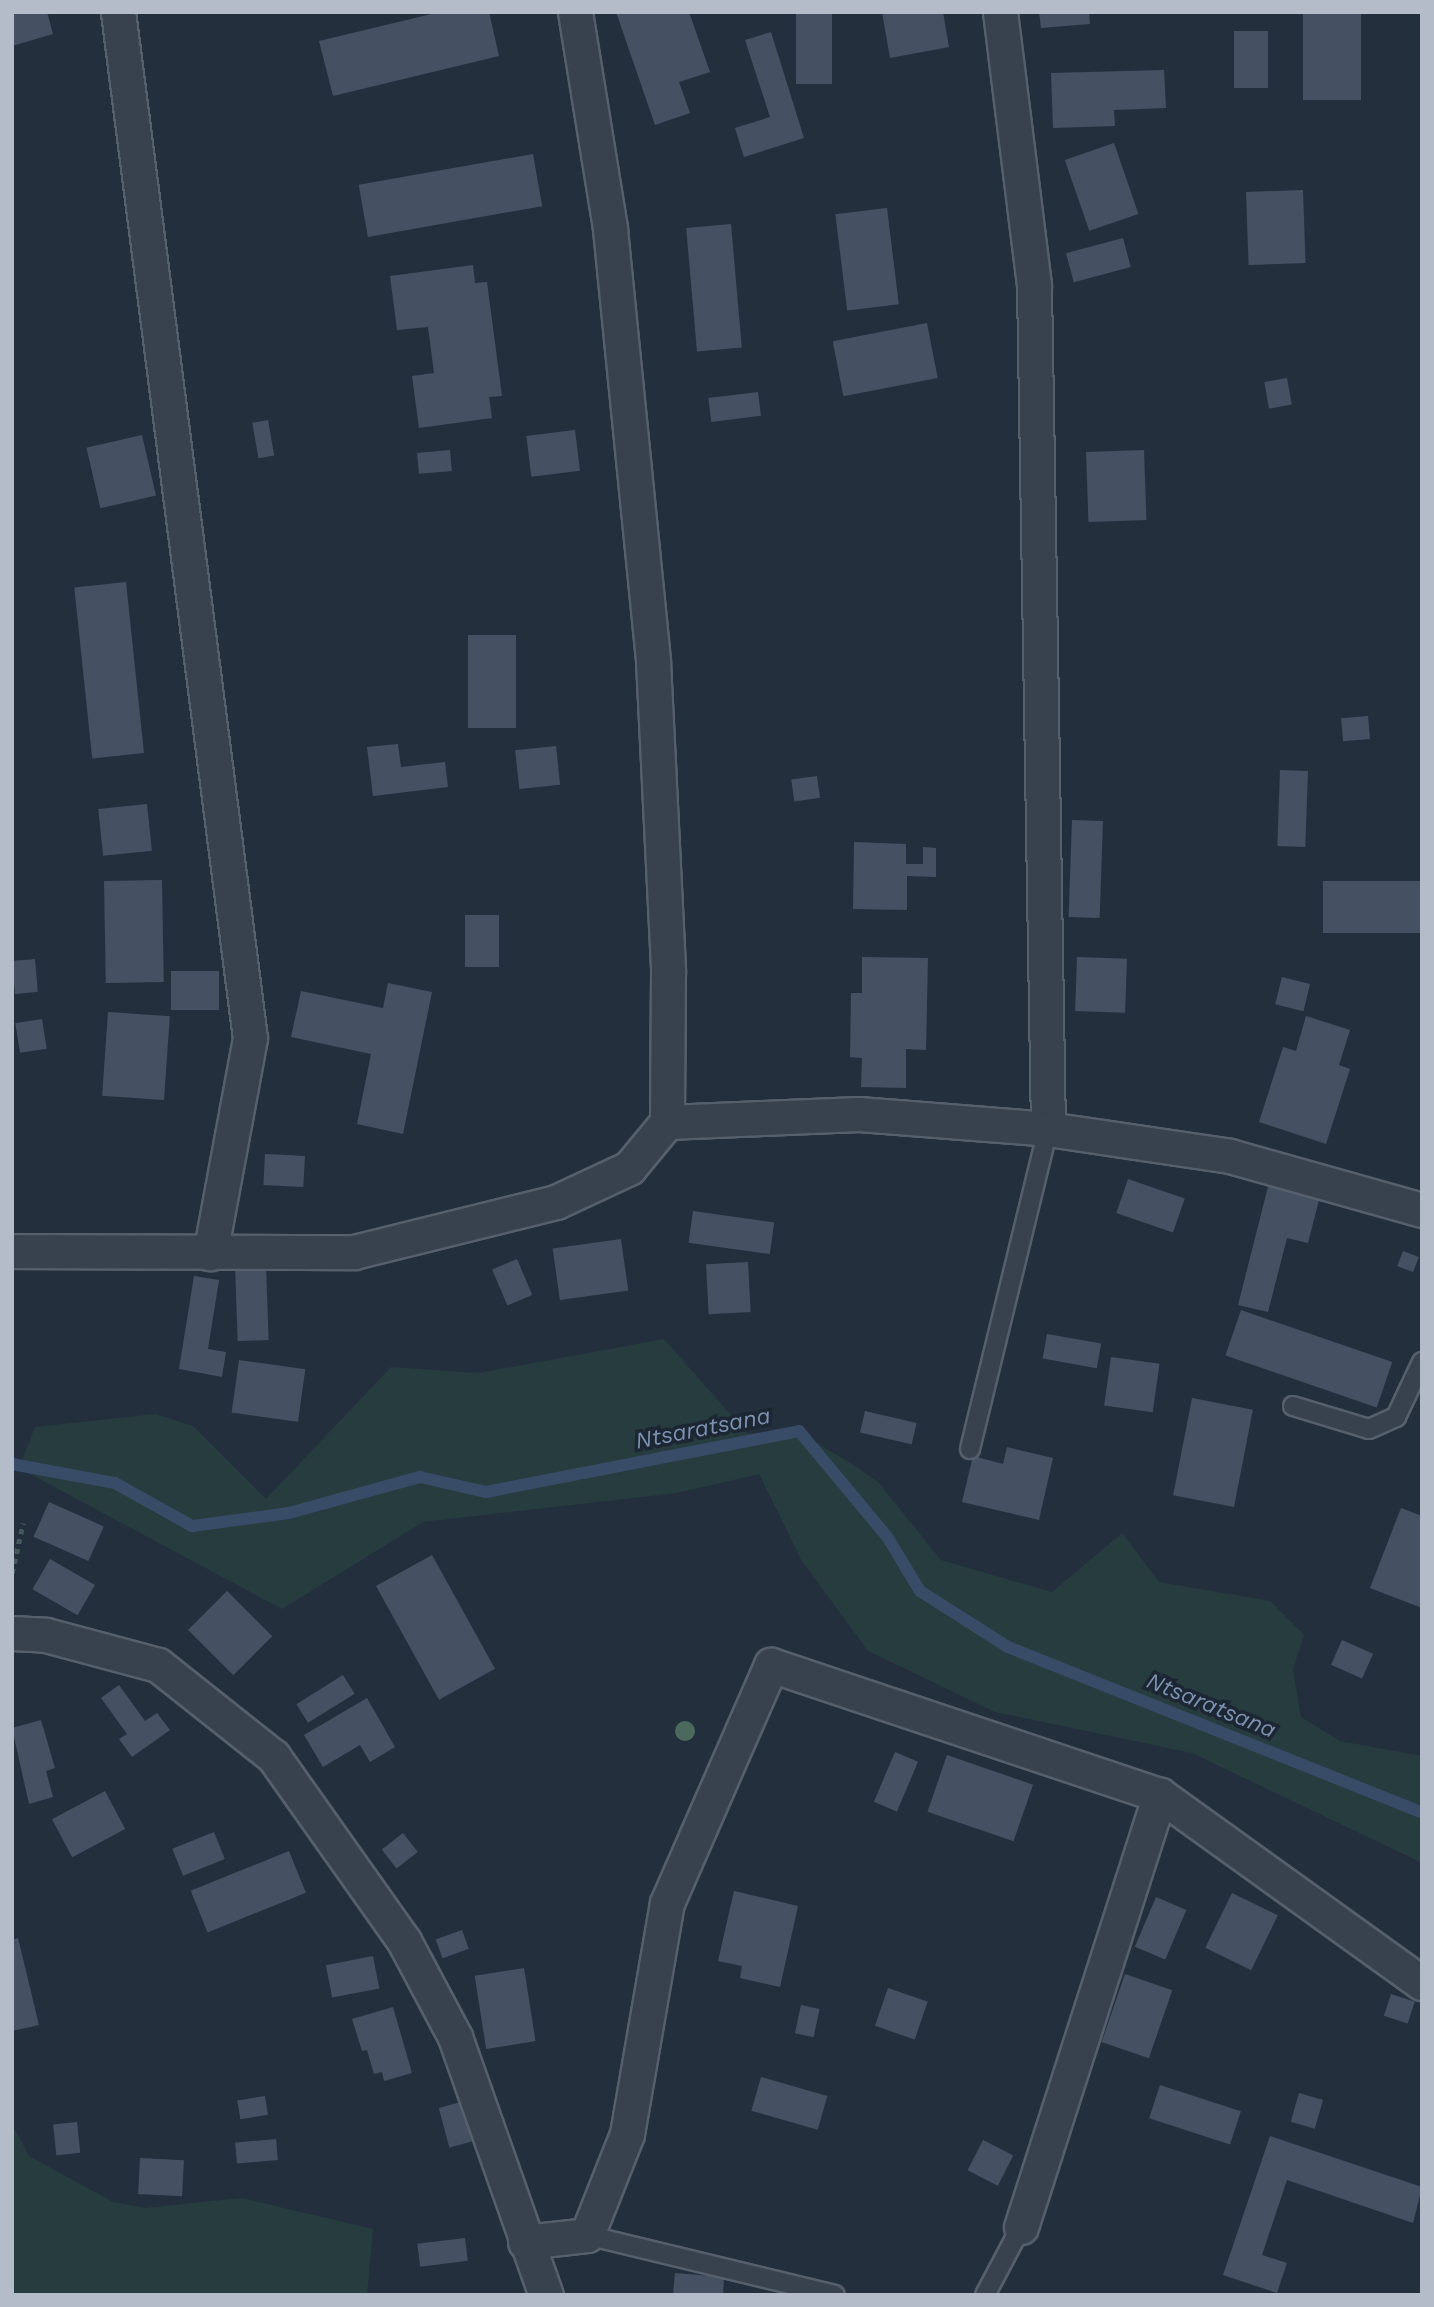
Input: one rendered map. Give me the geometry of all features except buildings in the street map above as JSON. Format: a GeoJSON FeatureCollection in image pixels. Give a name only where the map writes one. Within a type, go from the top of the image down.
{"type":"FeatureCollection","features":[{"type":"Feature","properties":{"kind":"street"},"geometry":{"type":"LineString","coordinates":[[118,12],[250,1038],[211,1253]]}},
{"type":"Feature","properties":{"kind":"street"},"geometry":{"type":"LineString","coordinates":[[12,1251],[354,1252],[556,1202],[629,1168],[667,1122],[668,973],[653,661],[610,229],[575,12]]}},
{"type":"Feature","properties":{"kind":"street"},"geometry":{"type":"LineString","coordinates":[[1000,12],[1034,285],[1048,1129]]}},
{"type":"Feature","properties":{"kind":"street"},"geometry":{"type":"LineString","coordinates":[[667,1122],[859,1114],[1048,1129],[1230,1156],[1422,1210]]}},
{"type":"Feature","properties":{"kind":"street"},"geometry":{"type":"LineString","coordinates":[[12,1633],[46,1634],[158,1665],[273,1756],[404,1941],[454,2037],[546,2295]]}},
{"type":"Feature","properties":{"kind":"street"},"geometry":{"type":"LineString","coordinates":[[525,2242],[587,2235],[627,2134],[667,1903],[771,1665],[1160,1795],[1422,1983]]}},
{"type":"Feature","properties":{"kind":"street"},"geometry":{"type":"LineString","coordinates":[[1021,2227],[1160,1795]]}},
{"type":"Feature","properties":{"kind":"lane"},"geometry":{"type":"LineString","coordinates":[[970,1448],[1048,1129]]}},
{"type":"Feature","properties":{"kind":"lane"},"geometry":{"type":"LineString","coordinates":[[1293,1406],[1369,1429],[1396,1417],[1422,1362]]}},
{"type":"Feature","properties":{"kind":"lane"},"geometry":{"type":"LineString","coordinates":[[985,2295],[1021,2227]]}},
{"type":"Feature","properties":{"kind":"lane"},"geometry":{"type":"LineString","coordinates":[[587,2235],[835,2295]]}},
{"type":"Feature","properties":{"kind":"path"},"geometry":{"type":"LineString","coordinates":[[12,1573],[23,1523]]}},
{"type":"Feature","properties":{"kind":"green space"},"geometry":{"type":"Polygon","coordinates":[[[664,1339],[747,1433],[811,1440],[849,1462],[878,1482],[941,1560],[1052,1592],[1122,1533],[1159,1582],[1270,1601],[1304,1635],[1293,1669],[1301,1717],[1340,1741],[1422,1756],[1422,1863],[1192,1753],[995,1712],[868,1651],[802,1561],[759,1474],[677,1493],[423,1522],[282,1609],[19,1468],[35,1427],[155,1414],[193,1426],[266,1499],[391,1367],[479,1373],[664,1339]]]}},
{"type":"Feature","properties":{"kind":"green space"},"geometry":{"type":"Polygon","coordinates":[[[12,2124],[29,2156],[113,2202],[145,2208],[241,2198],[373,2229],[367,2295],[12,2295],[12,2124]]]}},
{"type":"Feature","properties":{"kind":"waterway","name":"Ntsaratsana"},"geometry":{"type":"LineString","coordinates":[[12,1464],[115,1483],[192,1526],[289,1513],[420,1477],[486,1492],[799,1431],[888,1538],[920,1591],[1008,1647],[1422,1813]]}}]}
